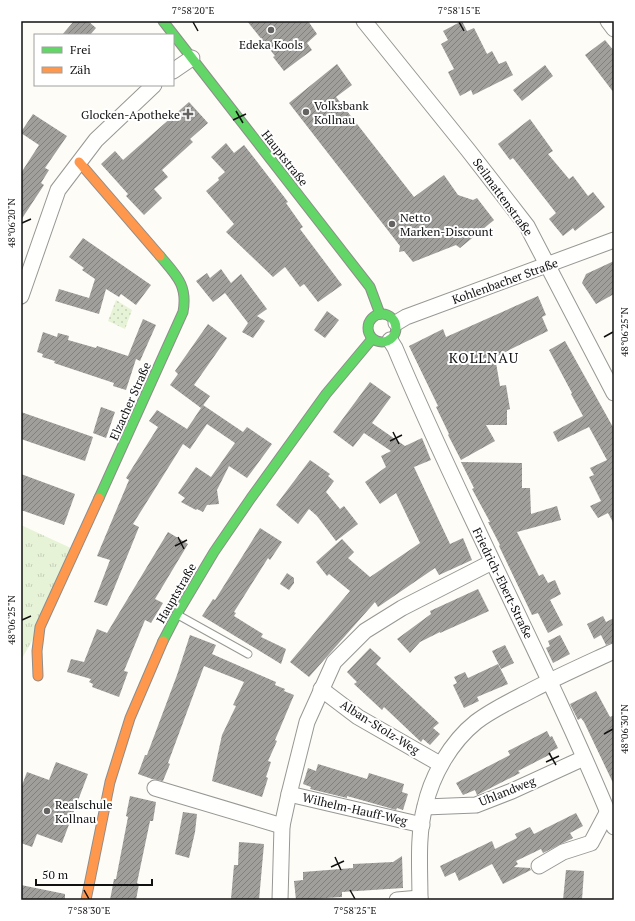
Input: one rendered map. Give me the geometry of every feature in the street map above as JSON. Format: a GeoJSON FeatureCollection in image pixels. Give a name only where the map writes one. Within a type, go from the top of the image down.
{"type":"FeatureCollection","features":[{"type":"Feature","properties":{"kind":"street","name":"Hauptstraße"},"geometry":{"type":"LineString","coordinates":[[163,21],[173,34]]}},
{"type":"Feature","properties":{"kind":"street","name":"Seilmattenstraße"},"geometry":{"type":"LineString","coordinates":[[364,21],[527,226],[614,393]]}},
{"type":"Feature","properties":{"kind":"street"},"geometry":{"type":"LineString","coordinates":[[608,21],[614,29]]}},
{"type":"Feature","properties":{"kind":"street","name":"Hauptstraße"},"geometry":{"type":"LineString","coordinates":[[174,35],[370,287],[380,314]]}},
{"type":"Feature","properties":{"kind":"street"},"geometry":{"type":"LineString","coordinates":[[174,70],[192,58]]}},
{"type":"Feature","properties":{"kind":"street"},"geometry":{"type":"LineString","coordinates":[[21,296],[25,275],[58,190],[96,140],[153,86]]}},
{"type":"Feature","properties":{"kind":"street","name":"Elzacher Straße"},"geometry":{"type":"LineString","coordinates":[[38,676],[37,651],[40,627],[94,511],[183,312],[186,299],[184,288],[178,277],[79,162]]}},
{"type":"Feature","properties":{"kind":"street","name":"Kohlenbacher Straße"},"geometry":{"type":"LineString","coordinates":[[396,322],[614,240]]}},
{"type":"Feature","properties":{"kind":"street"},"geometry":{"type":"LineString","coordinates":[[380,314],[386,314],[392,317],[396,322],[396,333],[390,340],[383,343],[372,339],[368,332],[368,324],[372,318],[380,314]]}},
{"type":"Feature","properties":{"kind":"street","name":"Hauptstraße"},"geometry":{"type":"LineString","coordinates":[[86,900],[110,782],[119,752],[130,718],[157,652],[176,614],[214,552],[256,492],[326,394],[372,339]]}},
{"type":"Feature","properties":{"kind":"street","name":"Friedrich-Ebert-Straße"},"geometry":{"type":"LineString","coordinates":[[390,340],[395,348],[424,416],[492,562],[550,681],[614,827]]}},
{"type":"Feature","properties":{"kind":"street"},"geometry":{"type":"LineString","coordinates":[[280,900],[282,826],[289,794],[307,722],[334,662],[365,631],[402,608],[492,562]]}},
{"type":"Feature","properties":{"kind":"street"},"geometry":{"type":"LineString","coordinates":[[398,900],[420,899],[422,825],[425,807],[431,785],[440,764],[457,742],[476,723],[503,704],[614,651]]}},
{"type":"Feature","properties":{"kind":"street","name":"Alban-Stolz-Weg"},"geometry":{"type":"LineString","coordinates":[[321,689],[358,717],[440,764]]}},
{"type":"Feature","properties":{"kind":"street","name":"Uhlandweg"},"geometry":{"type":"LineString","coordinates":[[425,807],[476,805],[512,791],[584,758]]}},
{"type":"Feature","properties":{"kind":"street"},"geometry":{"type":"LineString","coordinates":[[155,788],[282,826]]}},
{"type":"Feature","properties":{"kind":"street","name":"Wilhelm-Hauff-Weg"},"geometry":{"type":"LineString","coordinates":[[289,794],[422,825]]}},
{"type":"Feature","properties":{"kind":"street"},"geometry":{"type":"LineString","coordinates":[[539,866],[563,852],[591,844],[608,811]]}},
{"type":"Feature","properties":{"kind":"lane"},"geometry":{"type":"LineString","coordinates":[[176,614],[248,654]]}},
{"type":"Feature","properties":{"kind":"green space"},"geometry":{"type":"Polygon","coordinates":[[[116,300],[132,310],[125,329],[108,321],[116,300]]]}},
{"type":"Feature","properties":{"kind":"green space"},"geometry":{"type":"Polygon","coordinates":[[[21,525],[75,550],[40,627],[21,660],[21,525]]]}},
{"type":"Feature","properties":{"kind":"building"},"geometry":{"type":"Polygon","coordinates":[[[74,21],[88,21],[96,28],[91,34],[63,34],[74,21]]]}},
{"type":"Feature","properties":{"kind":"building"},"geometry":{"type":"Polygon","coordinates":[[[247,21],[308,21],[317,34],[307,43],[312,50],[284,71],[273,57],[275,56],[247,21]]]}},
{"type":"Feature","properties":{"kind":"building"},"geometry":{"type":"Polygon","coordinates":[[[462,21],[467,31],[474,28],[487,54],[492,51],[499,64],[506,61],[513,75],[473,95],[471,90],[460,96],[448,72],[454,69],[441,44],[448,40],[443,31],[462,21]]]}},
{"type":"Feature","properties":{"kind":"building"},"geometry":{"type":"Polygon","coordinates":[[[605,40],[614,51],[614,93],[585,55],[605,40]]]}},
{"type":"Feature","properties":{"kind":"building"},"geometry":{"type":"Polygon","coordinates":[[[337,64],[352,85],[336,97],[414,197],[444,175],[458,195],[473,200],[477,198],[494,220],[460,248],[456,245],[413,262],[404,251],[399,252],[400,246],[289,103],[337,64]]]}},
{"type":"Feature","properties":{"kind":"building"},"geometry":{"type":"Polygon","coordinates":[[[545,65],[553,76],[522,101],[513,90],[545,65]]]}},
{"type":"Feature","properties":{"kind":"building"},"geometry":{"type":"Polygon","coordinates":[[[189,102],[208,123],[190,139],[193,142],[162,170],[168,177],[154,189],[162,198],[144,215],[126,196],[128,194],[101,164],[115,151],[123,160],[189,102]]]}},
{"type":"Feature","properties":{"kind":"building"},"geometry":{"type":"Polygon","coordinates":[[[33,114],[67,136],[45,168],[49,170],[41,183],[44,185],[21,220],[21,173],[39,145],[21,132],[33,114]]]}},
{"type":"Feature","properties":{"kind":"building"},"geometry":{"type":"Polygon","coordinates":[[[530,119],[553,151],[548,154],[569,179],[573,176],[588,196],[593,192],[605,207],[575,231],[573,228],[563,236],[549,219],[556,213],[513,158],[510,160],[498,144],[530,119]]]}},
{"type":"Feature","properties":{"kind":"building"},"geometry":{"type":"Polygon","coordinates":[[[226,143],[234,153],[244,145],[288,202],[286,203],[303,227],[300,229],[342,285],[318,302],[304,284],[300,287],[285,267],[273,277],[226,232],[234,224],[206,191],[219,180],[218,178],[225,172],[211,157],[226,143]]]}},
{"type":"Feature","properties":{"kind":"building"},"geometry":{"type":"Polygon","coordinates":[[[83,238],[151,285],[136,305],[121,294],[119,297],[106,289],[99,314],[55,301],[59,289],[89,298],[95,279],[82,270],[84,268],[69,257],[83,238]]]}},
{"type":"Feature","properties":{"kind":"building"},"geometry":{"type":"Polygon","coordinates":[[[614,261],[614,294],[596,304],[582,283],[586,274],[614,261]]]}},
{"type":"Feature","properties":{"kind":"building"},"geometry":{"type":"Polygon","coordinates":[[[221,269],[231,283],[241,274],[267,309],[257,316],[265,321],[253,338],[242,332],[248,323],[225,293],[213,302],[196,281],[207,273],[210,278],[221,269]]]}},
{"type":"Feature","properties":{"kind":"building"},"geometry":{"type":"Polygon","coordinates":[[[538,296],[546,315],[542,317],[548,331],[495,357],[500,386],[506,385],[510,409],[507,410],[507,425],[486,425],[495,441],[461,460],[436,407],[438,406],[409,346],[443,329],[446,337],[538,296]]]}},
{"type":"Feature","properties":{"kind":"building"},"geometry":{"type":"Polygon","coordinates":[[[327,311],[339,320],[325,338],[314,330],[327,311]]]}},
{"type":"Feature","properties":{"kind":"building"},"geometry":{"type":"Polygon","coordinates":[[[143,319],[156,325],[140,361],[136,359],[126,390],[113,386],[114,383],[54,363],[55,361],[42,357],[43,354],[37,352],[43,332],[57,337],[58,333],[69,336],[68,340],[96,348],[97,346],[128,356],[143,319]]]}},
{"type":"Feature","properties":{"kind":"building"},"geometry":{"type":"Polygon","coordinates":[[[208,324],[227,338],[194,385],[210,396],[201,408],[170,385],[178,374],[175,371],[208,324]]]}},
{"type":"Feature","properties":{"kind":"building"},"geometry":{"type":"Polygon","coordinates":[[[565,341],[614,429],[614,524],[608,513],[598,518],[590,506],[601,501],[589,477],[594,475],[590,468],[607,460],[589,427],[558,442],[553,432],[583,416],[549,350],[565,341]]]}},
{"type":"Feature","properties":{"kind":"building"},"geometry":{"type":"Polygon","coordinates":[[[370,382],[391,397],[372,423],[405,446],[422,438],[431,460],[414,467],[450,544],[463,538],[472,560],[439,575],[435,568],[378,607],[375,602],[309,677],[290,662],[350,591],[329,574],[327,576],[316,562],[342,539],[354,552],[348,558],[370,577],[420,543],[396,493],[380,504],[365,482],[386,467],[381,456],[391,451],[364,433],[353,447],[333,432],[370,382]]]}},
{"type":"Feature","properties":{"kind":"building"},"geometry":{"type":"Polygon","coordinates":[[[203,405],[243,432],[247,427],[272,444],[247,478],[229,466],[217,490],[219,504],[207,505],[203,512],[181,502],[185,498],[178,493],[196,467],[211,477],[235,443],[207,424],[190,449],[183,444],[133,524],[139,527],[107,606],[94,602],[110,560],[97,556],[129,480],[126,478],[158,427],[149,421],[157,410],[187,429],[203,405]]]}},
{"type":"Feature","properties":{"kind":"building"},"geometry":{"type":"Polygon","coordinates":[[[101,407],[115,412],[106,438],[93,433],[101,407]]]}},
{"type":"Feature","properties":{"kind":"building"},"geometry":{"type":"Polygon","coordinates":[[[21,412],[93,437],[85,461],[21,439],[21,412]]]}},
{"type":"Feature","properties":{"kind":"building"},"geometry":{"type":"Polygon","coordinates":[[[310,460],[330,474],[328,476],[334,481],[326,492],[340,509],[344,506],[358,524],[336,541],[317,516],[309,509],[298,524],[276,505],[310,460]]]}},
{"type":"Feature","properties":{"kind":"building"},"geometry":{"type":"Polygon","coordinates":[[[461,462],[522,463],[522,488],[530,488],[531,514],[557,506],[561,520],[517,532],[539,576],[543,574],[548,583],[555,580],[561,594],[550,600],[563,625],[548,633],[538,613],[532,615],[488,522],[490,522],[472,489],[474,488],[461,462]]]}},
{"type":"Feature","properties":{"kind":"building"},"geometry":{"type":"Polygon","coordinates":[[[21,474],[75,494],[64,525],[21,510],[21,474]]]}},
{"type":"Feature","properties":{"kind":"building"},"geometry":{"type":"Polygon","coordinates":[[[260,528],[282,542],[270,560],[268,558],[234,612],[236,613],[234,616],[263,634],[261,637],[286,649],[281,664],[202,616],[213,599],[215,600],[260,528]]]}},
{"type":"Feature","properties":{"kind":"building"},"geometry":{"type":"Polygon","coordinates":[[[168,532],[188,544],[155,599],[163,603],[151,623],[145,620],[124,671],[128,672],[119,697],[92,687],[93,684],[89,682],[91,679],[67,672],[71,659],[84,662],[97,629],[107,633],[168,532]]]}},
{"type":"Feature","properties":{"kind":"building"},"geometry":{"type":"Polygon","coordinates":[[[287,573],[294,578],[294,583],[289,590],[280,584],[287,573]]]}},
{"type":"Feature","properties":{"kind":"building"},"geometry":{"type":"Polygon","coordinates":[[[478,589],[489,611],[420,642],[410,653],[397,639],[431,614],[430,611],[478,589]]]}},
{"type":"Feature","properties":{"kind":"building"},"geometry":{"type":"Polygon","coordinates":[[[603,616],[606,622],[614,618],[614,642],[606,645],[601,635],[594,639],[587,624],[603,616]]]}},
{"type":"Feature","properties":{"kind":"building"},"geometry":{"type":"Polygon","coordinates":[[[190,635],[216,645],[212,654],[276,682],[275,685],[294,695],[268,761],[271,762],[262,797],[212,781],[222,735],[236,706],[233,705],[244,682],[204,666],[168,763],[170,764],[163,781],[138,774],[145,755],[147,755],[177,675],[190,635]]]}},
{"type":"Feature","properties":{"kind":"building"},"geometry":{"type":"Polygon","coordinates":[[[560,635],[570,654],[553,663],[546,648],[550,646],[548,641],[560,635]]]}},
{"type":"Feature","properties":{"kind":"building"},"geometry":{"type":"Polygon","coordinates":[[[505,645],[514,663],[501,669],[492,651],[505,645]]]}},
{"type":"Feature","properties":{"kind":"building"},"geometry":{"type":"Polygon","coordinates":[[[370,648],[381,658],[376,664],[439,723],[433,728],[440,734],[430,745],[423,739],[421,742],[384,707],[382,710],[354,684],[357,682],[347,672],[370,648]]]}},
{"type":"Feature","properties":{"kind":"building"},"geometry":{"type":"Polygon","coordinates":[[[498,664],[508,684],[477,697],[479,701],[464,708],[453,685],[457,683],[454,677],[465,672],[468,678],[498,664]]]}},
{"type":"Feature","properties":{"kind":"building"},"geometry":{"type":"Polygon","coordinates":[[[596,691],[610,717],[614,715],[614,785],[584,722],[581,718],[578,720],[570,704],[596,691]]]}},
{"type":"Feature","properties":{"kind":"building"},"geometry":{"type":"Polygon","coordinates":[[[547,731],[550,737],[552,736],[558,748],[550,752],[551,754],[518,771],[520,773],[477,795],[475,790],[463,795],[456,783],[510,755],[508,751],[547,731]]]}},
{"type":"Feature","properties":{"kind":"building","name":"Realschule Kollnau"},"geometry":{"type":"Polygon","coordinates":[[[56,762],[88,774],[62,843],[37,834],[32,847],[21,843],[21,788],[27,772],[49,780],[56,762]]]}},
{"type":"Feature","properties":{"kind":"building"},"geometry":{"type":"Polygon","coordinates":[[[318,764],[367,779],[369,773],[404,784],[402,792],[408,794],[403,810],[397,808],[396,810],[347,796],[347,798],[310,789],[311,787],[303,784],[308,768],[316,771],[318,764]]]}},
{"type":"Feature","properties":{"kind":"building"},"geometry":{"type":"Polygon","coordinates":[[[130,796],[156,802],[153,821],[150,821],[137,883],[139,884],[136,900],[110,900],[114,879],[116,879],[128,817],[126,816],[130,796]]]}},
{"type":"Feature","properties":{"kind":"building"},"geometry":{"type":"Polygon","coordinates":[[[183,812],[197,814],[195,832],[189,858],[175,854],[183,812]]]}},
{"type":"Feature","properties":{"kind":"building"},"geometry":{"type":"Polygon","coordinates":[[[576,813],[583,826],[570,833],[573,838],[543,853],[541,849],[516,861],[518,864],[514,867],[530,868],[531,870],[503,884],[492,864],[459,881],[455,872],[445,877],[440,866],[492,841],[495,849],[517,838],[515,834],[530,827],[534,834],[576,813]]]}},
{"type":"Feature","properties":{"kind":"building"},"geometry":{"type":"Polygon","coordinates":[[[239,842],[264,844],[259,900],[231,899],[234,865],[238,865],[239,842]]]}},
{"type":"Feature","properties":{"kind":"building"},"geometry":{"type":"Polygon","coordinates":[[[402,856],[403,888],[342,892],[342,897],[296,900],[294,881],[303,880],[303,872],[353,868],[353,864],[393,862],[402,856]]]}},
{"type":"Feature","properties":{"kind":"building"},"geometry":{"type":"Polygon","coordinates":[[[566,870],[584,871],[582,900],[563,900],[566,870]]]}},
{"type":"Feature","properties":{"kind":"building"},"geometry":{"type":"Polygon","coordinates":[[[21,885],[65,894],[65,900],[21,900],[21,885]]]}},
{"type":"Feature","properties":{"kind":"traffic: fast"},"geometry":{"type":"LineString","coordinates":[[163,21],[173,34]]}},
{"type":"Feature","properties":{"kind":"traffic: fast"},"geometry":{"type":"LineString","coordinates":[[174,35],[370,287],[380,314]]}},
{"type":"Feature","properties":{"kind":"traffic: fast"},"geometry":{"type":"LineString","coordinates":[[99,498],[183,312],[184,295],[182,287],[176,275],[160,256]]}},
{"type":"Feature","properties":{"kind":"traffic: fast"},"geometry":{"type":"LineString","coordinates":[[382,314],[392,318],[396,328],[392,338],[382,342],[372,338],[368,328],[372,318],[382,314]]}},
{"type":"Feature","properties":{"kind":"traffic: fast"},"geometry":{"type":"LineString","coordinates":[[163,641],[177,614],[214,552],[251,498],[326,394],[372,339]]}},
{"type":"Feature","properties":{"kind":"traffic: slow"},"geometry":{"type":"LineString","coordinates":[[79,162],[160,256]]}},
{"type":"Feature","properties":{"kind":"traffic: slow"},"geometry":{"type":"LineString","coordinates":[[38,676],[37,651],[40,627],[99,498]]}},
{"type":"Feature","properties":{"kind":"traffic: slow"},"geometry":{"type":"LineString","coordinates":[[86,900],[110,782],[130,718],[163,641]]}},
{"type":"Feature","properties":{"kind":"place","name":"Edeka Kools"},"geometry":{"type":"Point","coordinates":[271,30]}},
{"type":"Feature","properties":{"kind":"place","name":"Volksbank Kollnau"},"geometry":{"type":"Point","coordinates":[306,112]}},
{"type":"Feature","properties":{"kind":"place","name":"Glocken-Apotheke"},"geometry":{"type":"Point","coordinates":[188,114]}},
{"type":"Feature","properties":{"kind":"place","name":"Netto Marken-Discount"},"geometry":{"type":"Point","coordinates":[392,224]}},
{"type":"Feature","properties":{"kind":"place","name":"Realschule Kollnau"},"geometry":{"type":"Point","coordinates":[47,811]}},
{"type":"Feature","properties":{"kind":"district","name":"KOLLNAU"},"geometry":{"type":"Point","coordinates":[484,357]}}]}
